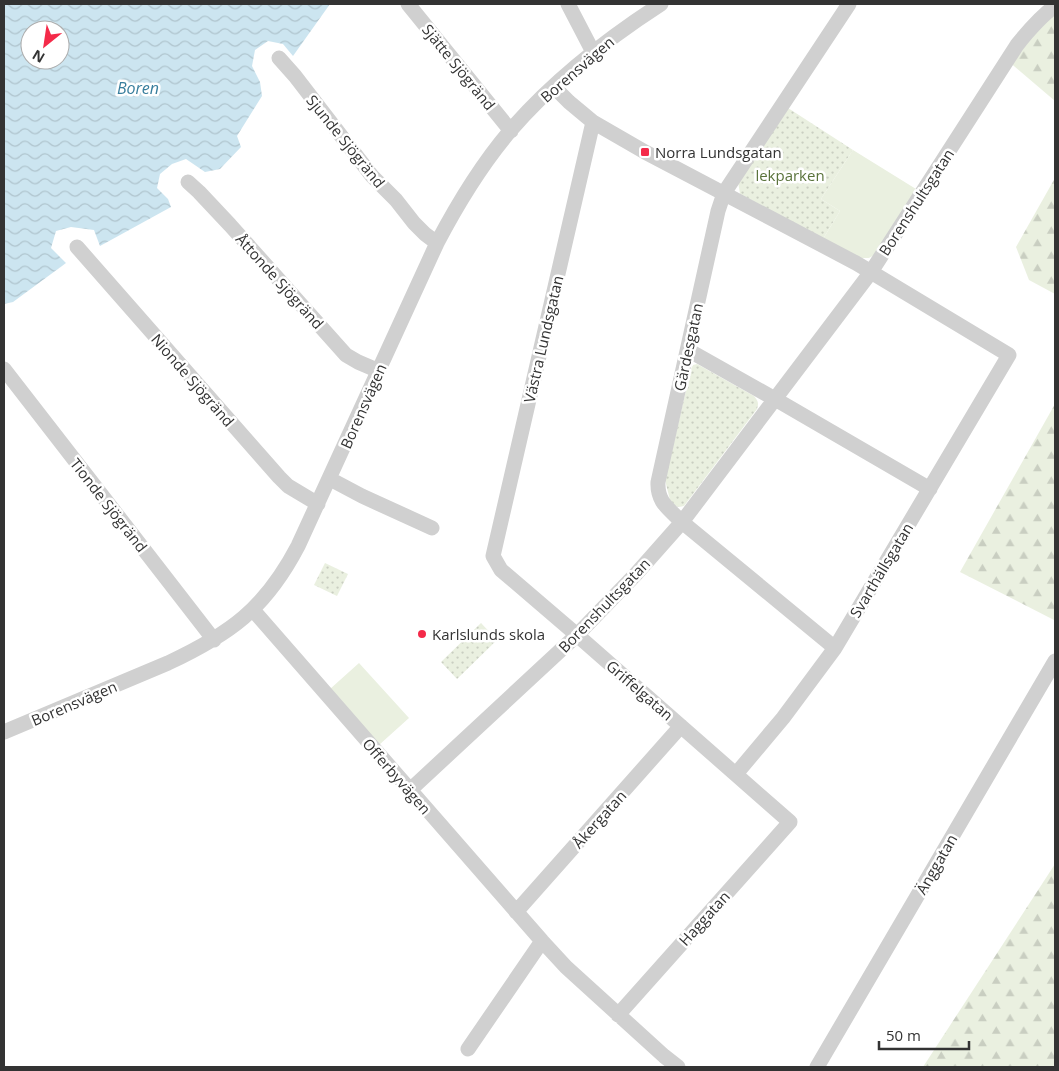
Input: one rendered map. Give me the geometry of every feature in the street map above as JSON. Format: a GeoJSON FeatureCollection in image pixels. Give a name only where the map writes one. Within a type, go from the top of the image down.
{"type":"FeatureCollection","features":[{"type":"Feature","properties":{"kind":"street","name":"Sjätte Sjögränd"},"geometry":{"type":"LineString","coordinates":[[408,4],[511,131]]}},
{"type":"Feature","properties":{"kind":"street"},"geometry":{"type":"LineString","coordinates":[[568,4],[593,52]]}},
{"type":"Feature","properties":{"kind":"street","name":"Borensvägen"},"geometry":{"type":"LineString","coordinates":[[4,732],[194,651],[233,627],[253,610],[273,587],[289,563],[330,479],[437,243],[477,176],[511,131],[554,87],[593,52],[627,26],[661,4]]}},
{"type":"Feature","properties":{"kind":"street","name":"Gärdesgatan"},"geometry":{"type":"LineString","coordinates":[[835,648],[682,522],[659,497],[658,482],[718,211],[724,193],[849,4]]}},
{"type":"Feature","properties":{"kind":"street","name":"Borenshultsgatan"},"geometry":{"type":"LineString","coordinates":[[409,791],[577,635],[636,574],[682,522],[871,272],[1017,45],[1031,27],[1055,6]]}},
{"type":"Feature","properties":{"kind":"street","name":"Sjunde Sjögränd"},"geometry":{"type":"LineString","coordinates":[[278,58],[372,176],[396,200],[419,228],[437,243]]}},
{"type":"Feature","properties":{"kind":"street"},"geometry":{"type":"LineString","coordinates":[[554,87],[568,102],[592,122],[871,272]]}},
{"type":"Feature","properties":{"kind":"street","name":"Västra Lundsgatan"},"geometry":{"type":"LineString","coordinates":[[493,556],[592,122]]}},
{"type":"Feature","properties":{"kind":"street","name":"Åttonde Sjögränd"},"geometry":{"type":"LineString","coordinates":[[188,182],[230,225],[346,354],[358,362],[379,371]]}},
{"type":"Feature","properties":{"kind":"street","name":"Nionde Sjögränd"},"geometry":{"type":"LineString","coordinates":[[77,247],[279,477],[288,486],[318,504]]}},
{"type":"Feature","properties":{"kind":"street","name":"Svarthällsgatan"},"geometry":{"type":"LineString","coordinates":[[736,774],[782,718],[835,648],[1009,355],[871,272]]}},
{"type":"Feature","properties":{"kind":"street"},"geometry":{"type":"LineString","coordinates":[[688,350],[930,489]]}},
{"type":"Feature","properties":{"kind":"street","name":"Tionde Sjögränd"},"geometry":{"type":"LineString","coordinates":[[4,369],[214,640]]}},
{"type":"Feature","properties":{"kind":"street"},"geometry":{"type":"LineString","coordinates":[[330,479],[432,528]]}},
{"type":"Feature","properties":{"kind":"street","name":"Griffelgatan"},"geometry":{"type":"LineString","coordinates":[[493,556],[501,570],[790,822]]}},
{"type":"Feature","properties":{"kind":"street","name":"Offerbyvägen"},"geometry":{"type":"LineString","coordinates":[[253,610],[409,791],[566,967],[678,1067]]}},
{"type":"Feature","properties":{"kind":"street","name":"Änggatan"},"geometry":{"type":"LineString","coordinates":[[817,1067],[1055,661]]}},
{"type":"Feature","properties":{"kind":"street","name":"Åkergatan"},"geometry":{"type":"LineString","coordinates":[[516,912],[682,726]]}},
{"type":"Feature","properties":{"kind":"street","name":"Haggatan"},"geometry":{"type":"LineString","coordinates":[[618,1015],[790,822]]}},
{"type":"Feature","properties":{"kind":"street"},"geometry":{"type":"LineString","coordinates":[[468,1049],[542,941]]}},
{"type":"Feature","properties":{"kind":"green space"},"geometry":{"type":"Polygon","coordinates":[[[1055,8],[1055,101],[1007,60],[1055,8]]]}},
{"type":"Feature","properties":{"kind":"green space","name":"lekparken"},"geometry":{"type":"Polygon","coordinates":[[[788,108],[853,150],[821,199],[840,211],[823,239],[740,194],[738,181],[788,108]]]}},
{"type":"Feature","properties":{"kind":"green space"},"geometry":{"type":"Polygon","coordinates":[[[853,150],[916,189],[876,254],[869,258],[859,258],[823,239],[840,211],[821,199],[853,150]]]}},
{"type":"Feature","properties":{"kind":"green space"},"geometry":{"type":"Polygon","coordinates":[[[1055,178],[1055,294],[1029,280],[1016,247],[1055,178]]]}},
{"type":"Feature","properties":{"kind":"green space"},"geometry":{"type":"Polygon","coordinates":[[[697,364],[754,396],[758,405],[757,409],[684,506],[679,507],[675,506],[670,500],[665,480],[691,369],[693,365],[697,364]]]}},
{"type":"Feature","properties":{"kind":"green space"},"geometry":{"type":"Polygon","coordinates":[[[1055,404],[1055,619],[1054,620],[960,572],[1055,404]]]}},
{"type":"Feature","properties":{"kind":"green space"},"geometry":{"type":"Polygon","coordinates":[[[325,563],[348,574],[337,596],[314,585],[325,563]]]}},
{"type":"Feature","properties":{"kind":"green space"},"geometry":{"type":"Polygon","coordinates":[[[481,623],[497,640],[457,679],[441,662],[481,623]]]}},
{"type":"Feature","properties":{"kind":"green space"},"geometry":{"type":"Polygon","coordinates":[[[359,663],[409,718],[379,745],[330,689],[359,663]]]}},
{"type":"Feature","properties":{"kind":"green space"},"geometry":{"type":"Polygon","coordinates":[[[1055,864],[1055,1067],[923,1067],[1055,864]]]}},
{"type":"Feature","properties":{"kind":"water","name":"Boren"},"geometry":{"type":"Polygon","coordinates":[[[4,4],[330,4],[293,56],[283,44],[268,41],[255,50],[252,66],[260,82],[262,96],[237,136],[241,147],[220,169],[205,172],[186,159],[172,164],[160,174],[157,188],[168,199],[171,207],[100,246],[94,230],[71,227],[56,231],[51,248],[66,263],[13,302],[4,304],[4,4]]]}},
{"type":"Feature","properties":{"kind":"place","name":"Norra Lundsgatan"},"geometry":{"type":"Point","coordinates":[645,152]}},
{"type":"Feature","properties":{"kind":"place","name":"Karlslunds skola"},"geometry":{"type":"Point","coordinates":[422,634]}}]}
